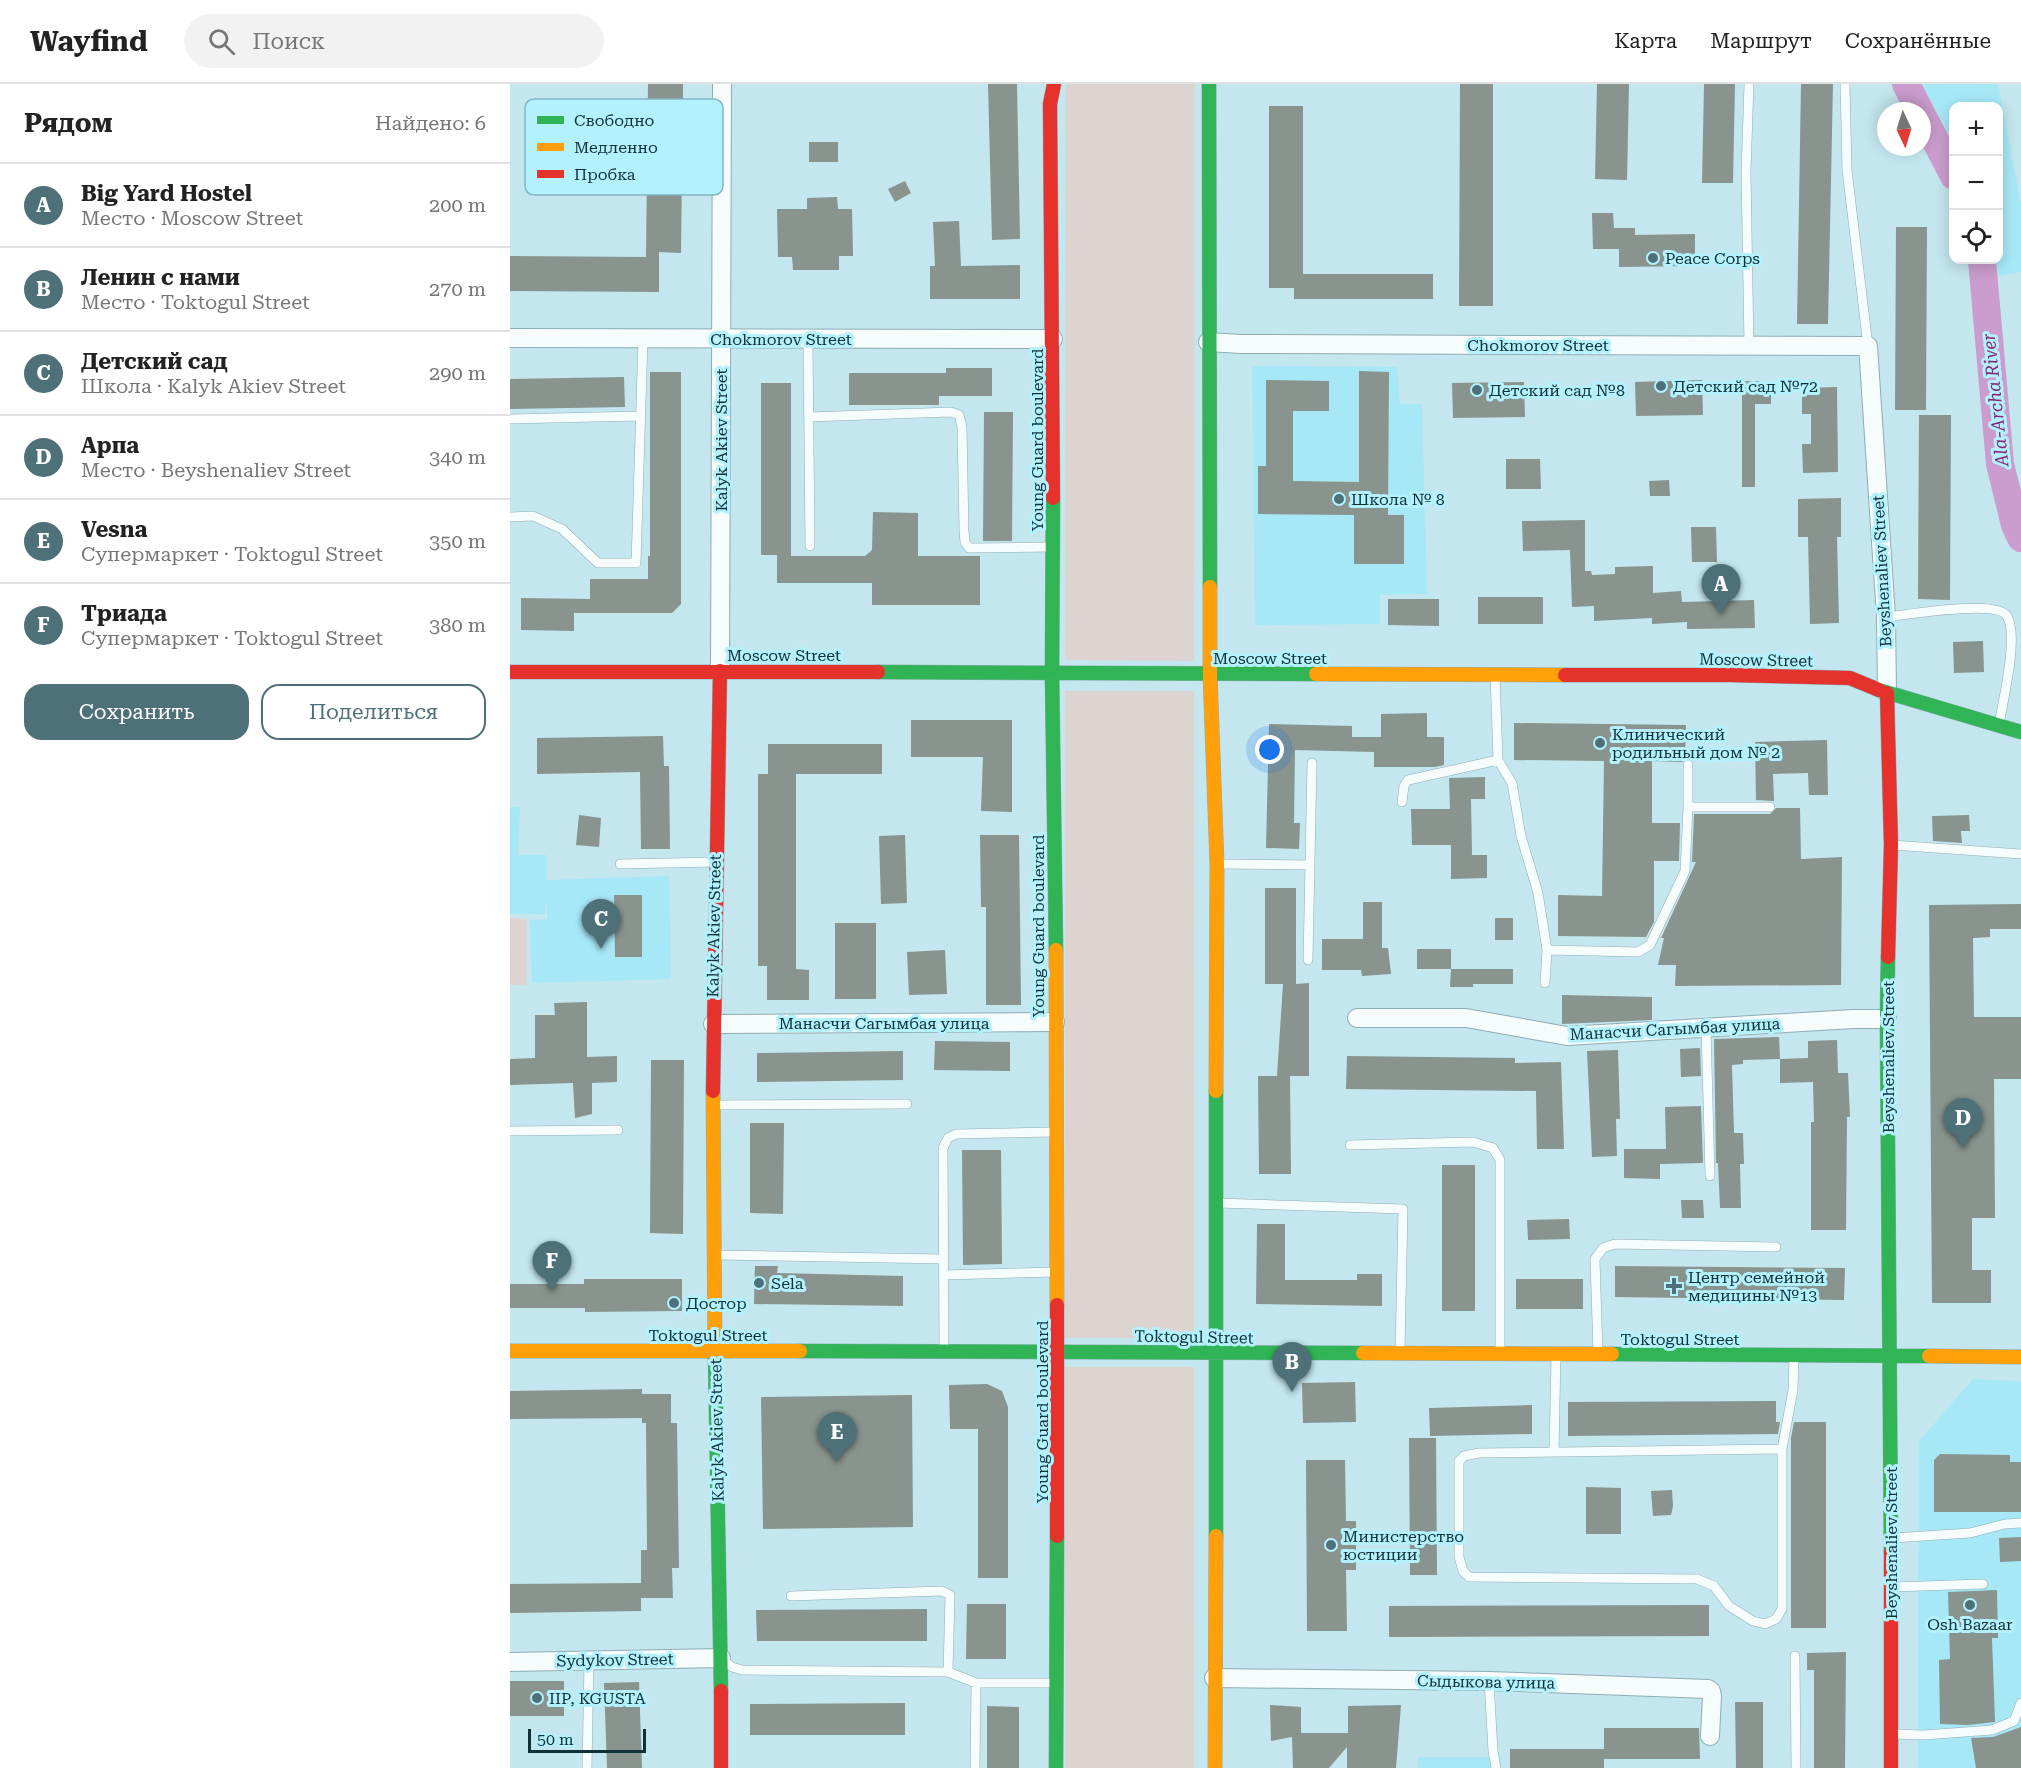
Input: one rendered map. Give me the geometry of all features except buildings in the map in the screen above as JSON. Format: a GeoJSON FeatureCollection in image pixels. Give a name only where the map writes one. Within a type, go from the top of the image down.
{"type":"FeatureCollection","features":[{"type":"Feature","properties":{"kind":"main road","name":"Young Guard boulevard"},"geometry":{"type":"LineString","coordinates":[[1054,84],[1050,104],[1053,339],[1052,674],[1058,1132],[1056,1768]]}},
{"type":"Feature","properties":{"kind":"main road"},"geometry":{"type":"LineString","coordinates":[[1209,84],[1210,674],[1217,864],[1215,1768]]}},
{"type":"Feature","properties":{"kind":"main road","name":"Kalyk Akiev Street"},"geometry":{"type":"LineString","coordinates":[[720,671],[713,1024],[721,1768]]}},
{"type":"Feature","properties":{"kind":"main road","name":"Moscow Street"},"geometry":{"type":"LineString","coordinates":[[510,672],[1729,675],[1850,678],[1887,693],[2021,732]]}},
{"type":"Feature","properties":{"kind":"main road","name":"Beyshenaliev Street"},"geometry":{"type":"LineString","coordinates":[[1887,693],[1891,845],[1887,1019],[1891,1357],[1891,1768]]}},
{"type":"Feature","properties":{"kind":"main road","name":"Toktogul Street"},"geometry":{"type":"LineString","coordinates":[[510,1351],[1058,1351],[2021,1357]]}},
{"type":"Feature","properties":{"kind":"street","name":"Kalyk Akiev Street"},"geometry":{"type":"LineString","coordinates":[[720,671],[722,195]]}},
{"type":"Feature","properties":{"kind":"street","name":"Chokmorov Street"},"geometry":{"type":"LineString","coordinates":[[510,338],[1053,339]]}},
{"type":"Feature","properties":{"kind":"street","name":"Chokmorov Street"},"geometry":{"type":"LineString","coordinates":[[1208,342],[1868,346]]}},
{"type":"Feature","properties":{"kind":"street","name":"Beyshenaliev Street"},"geometry":{"type":"LineString","coordinates":[[1868,346],[1886,617],[1887,693]]}},
{"type":"Feature","properties":{"kind":"street","name":"Манасчи Сагымбая улица"},"geometry":{"type":"LineString","coordinates":[[1357,1018],[1466,1018],[1568,1036],[1853,1019],[1887,1019]]}},
{"type":"Feature","properties":{"kind":"street","name":"Манасчи Сагымбая улица"},"geometry":{"type":"LineString","coordinates":[[713,1024],[1055,1022]]}},
{"type":"Feature","properties":{"kind":"street","name":"Sydykov Street"},"geometry":{"type":"LineString","coordinates":[[510,1662],[721,1658]]}},
{"type":"Feature","properties":{"kind":"street","name":"Сыдыкова улица"},"geometry":{"type":"LineString","coordinates":[[1214,1678],[1490,1681],[1708,1689],[1712,1696],[1710,1736]]}},
{"type":"Feature","properties":{"kind":"lane"},"geometry":{"type":"LineString","coordinates":[[1749,84],[1746,171],[1749,346]]}},
{"type":"Feature","properties":{"kind":"lane"},"geometry":{"type":"LineString","coordinates":[[1845,84],[1848,170],[1868,346]]}},
{"type":"Feature","properties":{"kind":"lane"},"geometry":{"type":"LineString","coordinates":[[510,517],[533,516],[562,529],[598,563],[636,563],[643,339]]}},
{"type":"Feature","properties":{"kind":"lane"},"geometry":{"type":"LineString","coordinates":[[808,340],[810,546]]}},
{"type":"Feature","properties":{"kind":"lane"},"geometry":{"type":"LineString","coordinates":[[809,417],[951,412],[959,415],[962,427],[964,531],[965,542],[969,548],[1053,546]]}},
{"type":"Feature","properties":{"kind":"lane"},"geometry":{"type":"LineString","coordinates":[[510,418],[640,416]]}},
{"type":"Feature","properties":{"kind":"lane"},"geometry":{"type":"LineString","coordinates":[[1886,617],[1980,607],[1998,609],[2006,615],[2011,630],[2012,644],[1999,725]]}},
{"type":"Feature","properties":{"kind":"lane"},"geometry":{"type":"LineString","coordinates":[[1495,675],[1498,760],[1512,783],[1521,836],[1538,893],[1546,950],[1545,982]]}},
{"type":"Feature","properties":{"kind":"lane"},"geometry":{"type":"LineString","coordinates":[[1402,802],[1404,786],[1408,780],[1498,760]]}},
{"type":"Feature","properties":{"kind":"lane"},"geometry":{"type":"LineString","coordinates":[[1308,960],[1312,763]]}},
{"type":"Feature","properties":{"kind":"lane"},"geometry":{"type":"LineString","coordinates":[[1546,950],[1638,952],[1650,945],[1685,871],[1688,765]]}},
{"type":"Feature","properties":{"kind":"lane"},"geometry":{"type":"LineString","coordinates":[[1688,807],[1770,807]]}},
{"type":"Feature","properties":{"kind":"lane"},"geometry":{"type":"LineString","coordinates":[[1891,845],[2021,854]]}},
{"type":"Feature","properties":{"kind":"lane"},"geometry":{"type":"LineString","coordinates":[[620,864],[715,862]]}},
{"type":"Feature","properties":{"kind":"lane"},"geometry":{"type":"LineString","coordinates":[[1217,864],[1310,865]]}},
{"type":"Feature","properties":{"kind":"lane"},"geometry":{"type":"LineString","coordinates":[[1706,1027],[1710,1176]]}},
{"type":"Feature","properties":{"kind":"lane"},"geometry":{"type":"LineString","coordinates":[[714,1105],[907,1104]]}},
{"type":"Feature","properties":{"kind":"lane"},"geometry":{"type":"LineString","coordinates":[[510,1131],[618,1130]]}},
{"type":"Feature","properties":{"kind":"lane"},"geometry":{"type":"LineString","coordinates":[[944,1351],[943,1148],[948,1138],[956,1134],[1058,1132]]}},
{"type":"Feature","properties":{"kind":"lane"},"geometry":{"type":"LineString","coordinates":[[1350,1145],[1473,1142],[1493,1148],[1500,1160],[1500,1355]]}},
{"type":"Feature","properties":{"kind":"lane"},"geometry":{"type":"LineString","coordinates":[[1215,1203],[1402,1209],[1400,1354]]}},
{"type":"Feature","properties":{"kind":"lane"},"geometry":{"type":"LineString","coordinates":[[1598,1355],[1594,1259],[1603,1248],[1614,1244],[1776,1247]]}},
{"type":"Feature","properties":{"kind":"lane"},"geometry":{"type":"LineString","coordinates":[[714,1255],[943,1259]]}},
{"type":"Feature","properties":{"kind":"lane"},"geometry":{"type":"LineString","coordinates":[[944,1275],[1058,1272]]}},
{"type":"Feature","properties":{"kind":"lane"},"geometry":{"type":"LineString","coordinates":[[1554,1452],[1556,1355]]}},
{"type":"Feature","properties":{"kind":"lane"},"geometry":{"type":"LineString","coordinates":[[1782,1449],[1479,1453],[1464,1456],[1459,1461],[1459,1557],[1463,1571],[1469,1577],[1697,1579],[1714,1586],[1728,1606],[1753,1622],[1765,1624],[1776,1619],[1782,1609],[1782,1449],[1793,1390],[1794,1356]]}},
{"type":"Feature","properties":{"kind":"lane"},"geometry":{"type":"LineString","coordinates":[[1891,1538],[1970,1533],[2005,1524],[2021,1523]]}},
{"type":"Feature","properties":{"kind":"lane"},"geometry":{"type":"LineString","coordinates":[[1891,1587],[1983,1584]]}},
{"type":"Feature","properties":{"kind":"lane"},"geometry":{"type":"LineString","coordinates":[[791,1596],[942,1591],[950,1595],[948,1672]]}},
{"type":"Feature","properties":{"kind":"lane"},"geometry":{"type":"LineString","coordinates":[[1796,1656],[1796,1768]]}},
{"type":"Feature","properties":{"kind":"lane"},"geometry":{"type":"LineString","coordinates":[[721,1658],[732,1667],[742,1670],[948,1672],[976,1683],[1057,1683]]}},
{"type":"Feature","properties":{"kind":"lane"},"geometry":{"type":"LineString","coordinates":[[587,1768],[589,1659]]}},
{"type":"Feature","properties":{"kind":"lane"},"geometry":{"type":"LineString","coordinates":[[1490,1681],[1493,1752],[1496,1768]]}},
{"type":"Feature","properties":{"kind":"lane"},"geometry":{"type":"LineString","coordinates":[[975,1768],[976,1683]]}},
{"type":"Feature","properties":{"kind":"lane"},"geometry":{"type":"LineString","coordinates":[[1891,1733],[1924,1735],[1992,1730],[2013,1721],[2021,1703]]}},
{"type":"Feature","properties":{"kind":"shaded area"},"geometry":{"type":"Polygon","coordinates":[[[1066,84],[1195,84],[1194,661],[1065,660],[1066,84]]]}},
{"type":"Feature","properties":{"kind":"shaded area"},"geometry":{"type":"Polygon","coordinates":[[[1922,84],[1998,84],[2001,102],[1949,102],[1949,134],[1922,84]]]}},
{"type":"Feature","properties":{"kind":"shaded area"},"geometry":{"type":"Polygon","coordinates":[[[2003,110],[2021,204],[2021,272],[1999,276],[1997,264],[2003,264],[2003,110]]]}},
{"type":"Feature","properties":{"kind":"shaded area","name":"Школа № 8"},"geometry":{"type":"Polygon","coordinates":[[[1252,366],[1397,367],[1400,404],[1422,404],[1427,594],[1380,595],[1380,624],[1255,625],[1252,366]]]}},
{"type":"Feature","properties":{"kind":"shaded area"},"geometry":{"type":"Polygon","coordinates":[[[1065,691],[1194,691],[1194,1338],[1065,1338],[1065,691]]]}},
{"type":"Feature","properties":{"kind":"shaded area"},"geometry":{"type":"Polygon","coordinates":[[[510,807],[520,807],[518,855],[547,855],[547,880],[669,876],[671,979],[532,983],[530,920],[547,919],[547,896],[545,914],[510,914],[510,807]]]}},
{"type":"Feature","properties":{"kind":"shaded area"},"geometry":{"type":"Polygon","coordinates":[[[510,918],[527,919],[526,985],[510,985],[510,918]]]}},
{"type":"Feature","properties":{"kind":"shaded area"},"geometry":{"type":"Polygon","coordinates":[[[1065,1367],[1194,1367],[1194,1768],[1065,1768],[1065,1367]]]}},
{"type":"Feature","properties":{"kind":"shaded area","name":"Osh Bazaar"},"geometry":{"type":"Polygon","coordinates":[[[1973,1379],[2021,1381],[2021,1768],[1918,1768],[1919,1441],[1973,1379]]]}},
{"type":"Feature","properties":{"kind":"shaded area"},"geometry":{"type":"Polygon","coordinates":[[[1418,1757],[1501,1757],[1501,1768],[1418,1768],[1418,1757]]]}},
{"type":"Feature","properties":{"kind":"waterway","name":"Ala-Archa River"},"geometry":{"type":"LineString","coordinates":[[1906,84],[1915,102]]}},
{"type":"Feature","properties":{"kind":"waterway","name":"Ala-Archa River"},"geometry":{"type":"LineString","coordinates":[[1931,132],[1949,166]]}},
{"type":"Feature","properties":{"kind":"waterway","name":"Ala-Archa River"},"geometry":{"type":"LineString","coordinates":[[1982,264],[2000,464],[2015,525],[2021,538]]}},
{"type":"Feature","properties":{"kind":"traffic: fast"},"geometry":{"type":"LineString","coordinates":[[1209,84],[1210,587]]}},
{"type":"Feature","properties":{"kind":"traffic: fast"},"geometry":{"type":"LineString","coordinates":[[1053,498],[1052,674],[1056,950]]}},
{"type":"Feature","properties":{"kind":"traffic: fast"},"geometry":{"type":"LineString","coordinates":[[878,672],[1316,674]]}},
{"type":"Feature","properties":{"kind":"traffic: fast"},"geometry":{"type":"LineString","coordinates":[[1879,690],[2021,732]]}},
{"type":"Feature","properties":{"kind":"traffic: fast"},"geometry":{"type":"LineString","coordinates":[[1888,957],[1891,1552]]}},
{"type":"Feature","properties":{"kind":"traffic: fast"},"geometry":{"type":"LineString","coordinates":[[1216,1091],[1216,1536]]}},
{"type":"Feature","properties":{"kind":"traffic: fast"},"geometry":{"type":"LineString","coordinates":[[715,1351],[721,1691]]}},
{"type":"Feature","properties":{"kind":"traffic: fast"},"geometry":{"type":"LineString","coordinates":[[800,1351],[1363,1353]]}},
{"type":"Feature","properties":{"kind":"traffic: fast"},"geometry":{"type":"LineString","coordinates":[[1612,1354],[1929,1356]]}},
{"type":"Feature","properties":{"kind":"traffic: fast"},"geometry":{"type":"LineString","coordinates":[[1056,1768],[1057,1536]]}},
{"type":"Feature","properties":{"kind":"traffic: slow"},"geometry":{"type":"LineString","coordinates":[[1210,587],[1210,674],[1217,864],[1216,1091]]}},
{"type":"Feature","properties":{"kind":"traffic: slow"},"geometry":{"type":"LineString","coordinates":[[1316,674],[1565,675]]}},
{"type":"Feature","properties":{"kind":"traffic: slow"},"geometry":{"type":"LineString","coordinates":[[1056,950],[1057,1305]]}},
{"type":"Feature","properties":{"kind":"traffic: slow"},"geometry":{"type":"LineString","coordinates":[[713,1091],[715,1351]]}},
{"type":"Feature","properties":{"kind":"traffic: slow"},"geometry":{"type":"LineString","coordinates":[[510,1351],[800,1351]]}},
{"type":"Feature","properties":{"kind":"traffic: slow"},"geometry":{"type":"LineString","coordinates":[[1363,1353],[1612,1354]]}},
{"type":"Feature","properties":{"kind":"traffic: slow"},"geometry":{"type":"LineString","coordinates":[[1929,1356],[2021,1357]]}},
{"type":"Feature","properties":{"kind":"traffic: slow"},"geometry":{"type":"LineString","coordinates":[[1215,1768],[1216,1536]]}},
{"type":"Feature","properties":{"kind":"traffic: jam"},"geometry":{"type":"LineString","coordinates":[[1053,498],[1050,104],[1054,84]]}},
{"type":"Feature","properties":{"kind":"traffic: jam"},"geometry":{"type":"LineString","coordinates":[[713,1091],[720,671]]}},
{"type":"Feature","properties":{"kind":"traffic: jam"},"geometry":{"type":"LineString","coordinates":[[510,672],[878,672]]}},
{"type":"Feature","properties":{"kind":"traffic: jam"},"geometry":{"type":"LineString","coordinates":[[1565,675],[1850,678],[1879,690]]}},
{"type":"Feature","properties":{"kind":"traffic: jam"},"geometry":{"type":"LineString","coordinates":[[1887,693],[1891,845],[1888,957]]}},
{"type":"Feature","properties":{"kind":"traffic: jam"},"geometry":{"type":"LineString","coordinates":[[1057,1305],[1057,1536]]}},
{"type":"Feature","properties":{"kind":"traffic: jam"},"geometry":{"type":"LineString","coordinates":[[1891,1552],[1891,1768]]}},
{"type":"Feature","properties":{"kind":"traffic: jam"},"geometry":{"type":"LineString","coordinates":[[721,1691],[721,1768]]}},
{"type":"Feature","properties":{"kind":"place","name":"Peace Corps"},"geometry":{"type":"Point","coordinates":[1653,258]}},
{"type":"Feature","properties":{"kind":"place","name":"Детский сад №72"},"geometry":{"type":"Point","coordinates":[1661,386]}},
{"type":"Feature","properties":{"kind":"place","name":"Детский сад №8"},"geometry":{"type":"Point","coordinates":[1477,390]}},
{"type":"Feature","properties":{"kind":"place","name":"Школа № 8"},"geometry":{"type":"Point","coordinates":[1339,499]}},
{"type":"Feature","properties":{"kind":"place","name":"Big Yard Hostel"},"geometry":{"type":"Point","coordinates":[1721,614]}},
{"type":"Feature","properties":{"kind":"place","name":"Клинический родильный дом № 2"},"geometry":{"type":"Point","coordinates":[1600,743]}},
{"type":"Feature","properties":{"kind":"place","name":"Детский сад"},"geometry":{"type":"Point","coordinates":[601,949]}},
{"type":"Feature","properties":{"kind":"place","name":"Арпа"},"geometry":{"type":"Point","coordinates":[1963,1148]}},
{"type":"Feature","properties":{"kind":"place","name":"Sela"},"geometry":{"type":"Point","coordinates":[759,1283]}},
{"type":"Feature","properties":{"kind":"place","name":"Центр семейной медицины №13"},"geometry":{"type":"Point","coordinates":[1674,1286]}},
{"type":"Feature","properties":{"kind":"place","name":"Триада"},"geometry":{"type":"Point","coordinates":[552,1291]}},
{"type":"Feature","properties":{"kind":"place","name":"Достор"},"geometry":{"type":"Point","coordinates":[674,1303]}},
{"type":"Feature","properties":{"kind":"place","name":"Ленин с нами"},"geometry":{"type":"Point","coordinates":[1292,1392]}},
{"type":"Feature","properties":{"kind":"place","name":"Vesna"},"geometry":{"type":"Point","coordinates":[837,1462]}},
{"type":"Feature","properties":{"kind":"place","name":"Министерство юстиции"},"geometry":{"type":"Point","coordinates":[1331,1545]}},
{"type":"Feature","properties":{"kind":"place","name":"Osh Bazaar"},"geometry":{"type":"Point","coordinates":[1970,1605]}},
{"type":"Feature","properties":{"kind":"place","name":"IIP, KGUSTA"},"geometry":{"type":"Point","coordinates":[537,1698]}}]}
